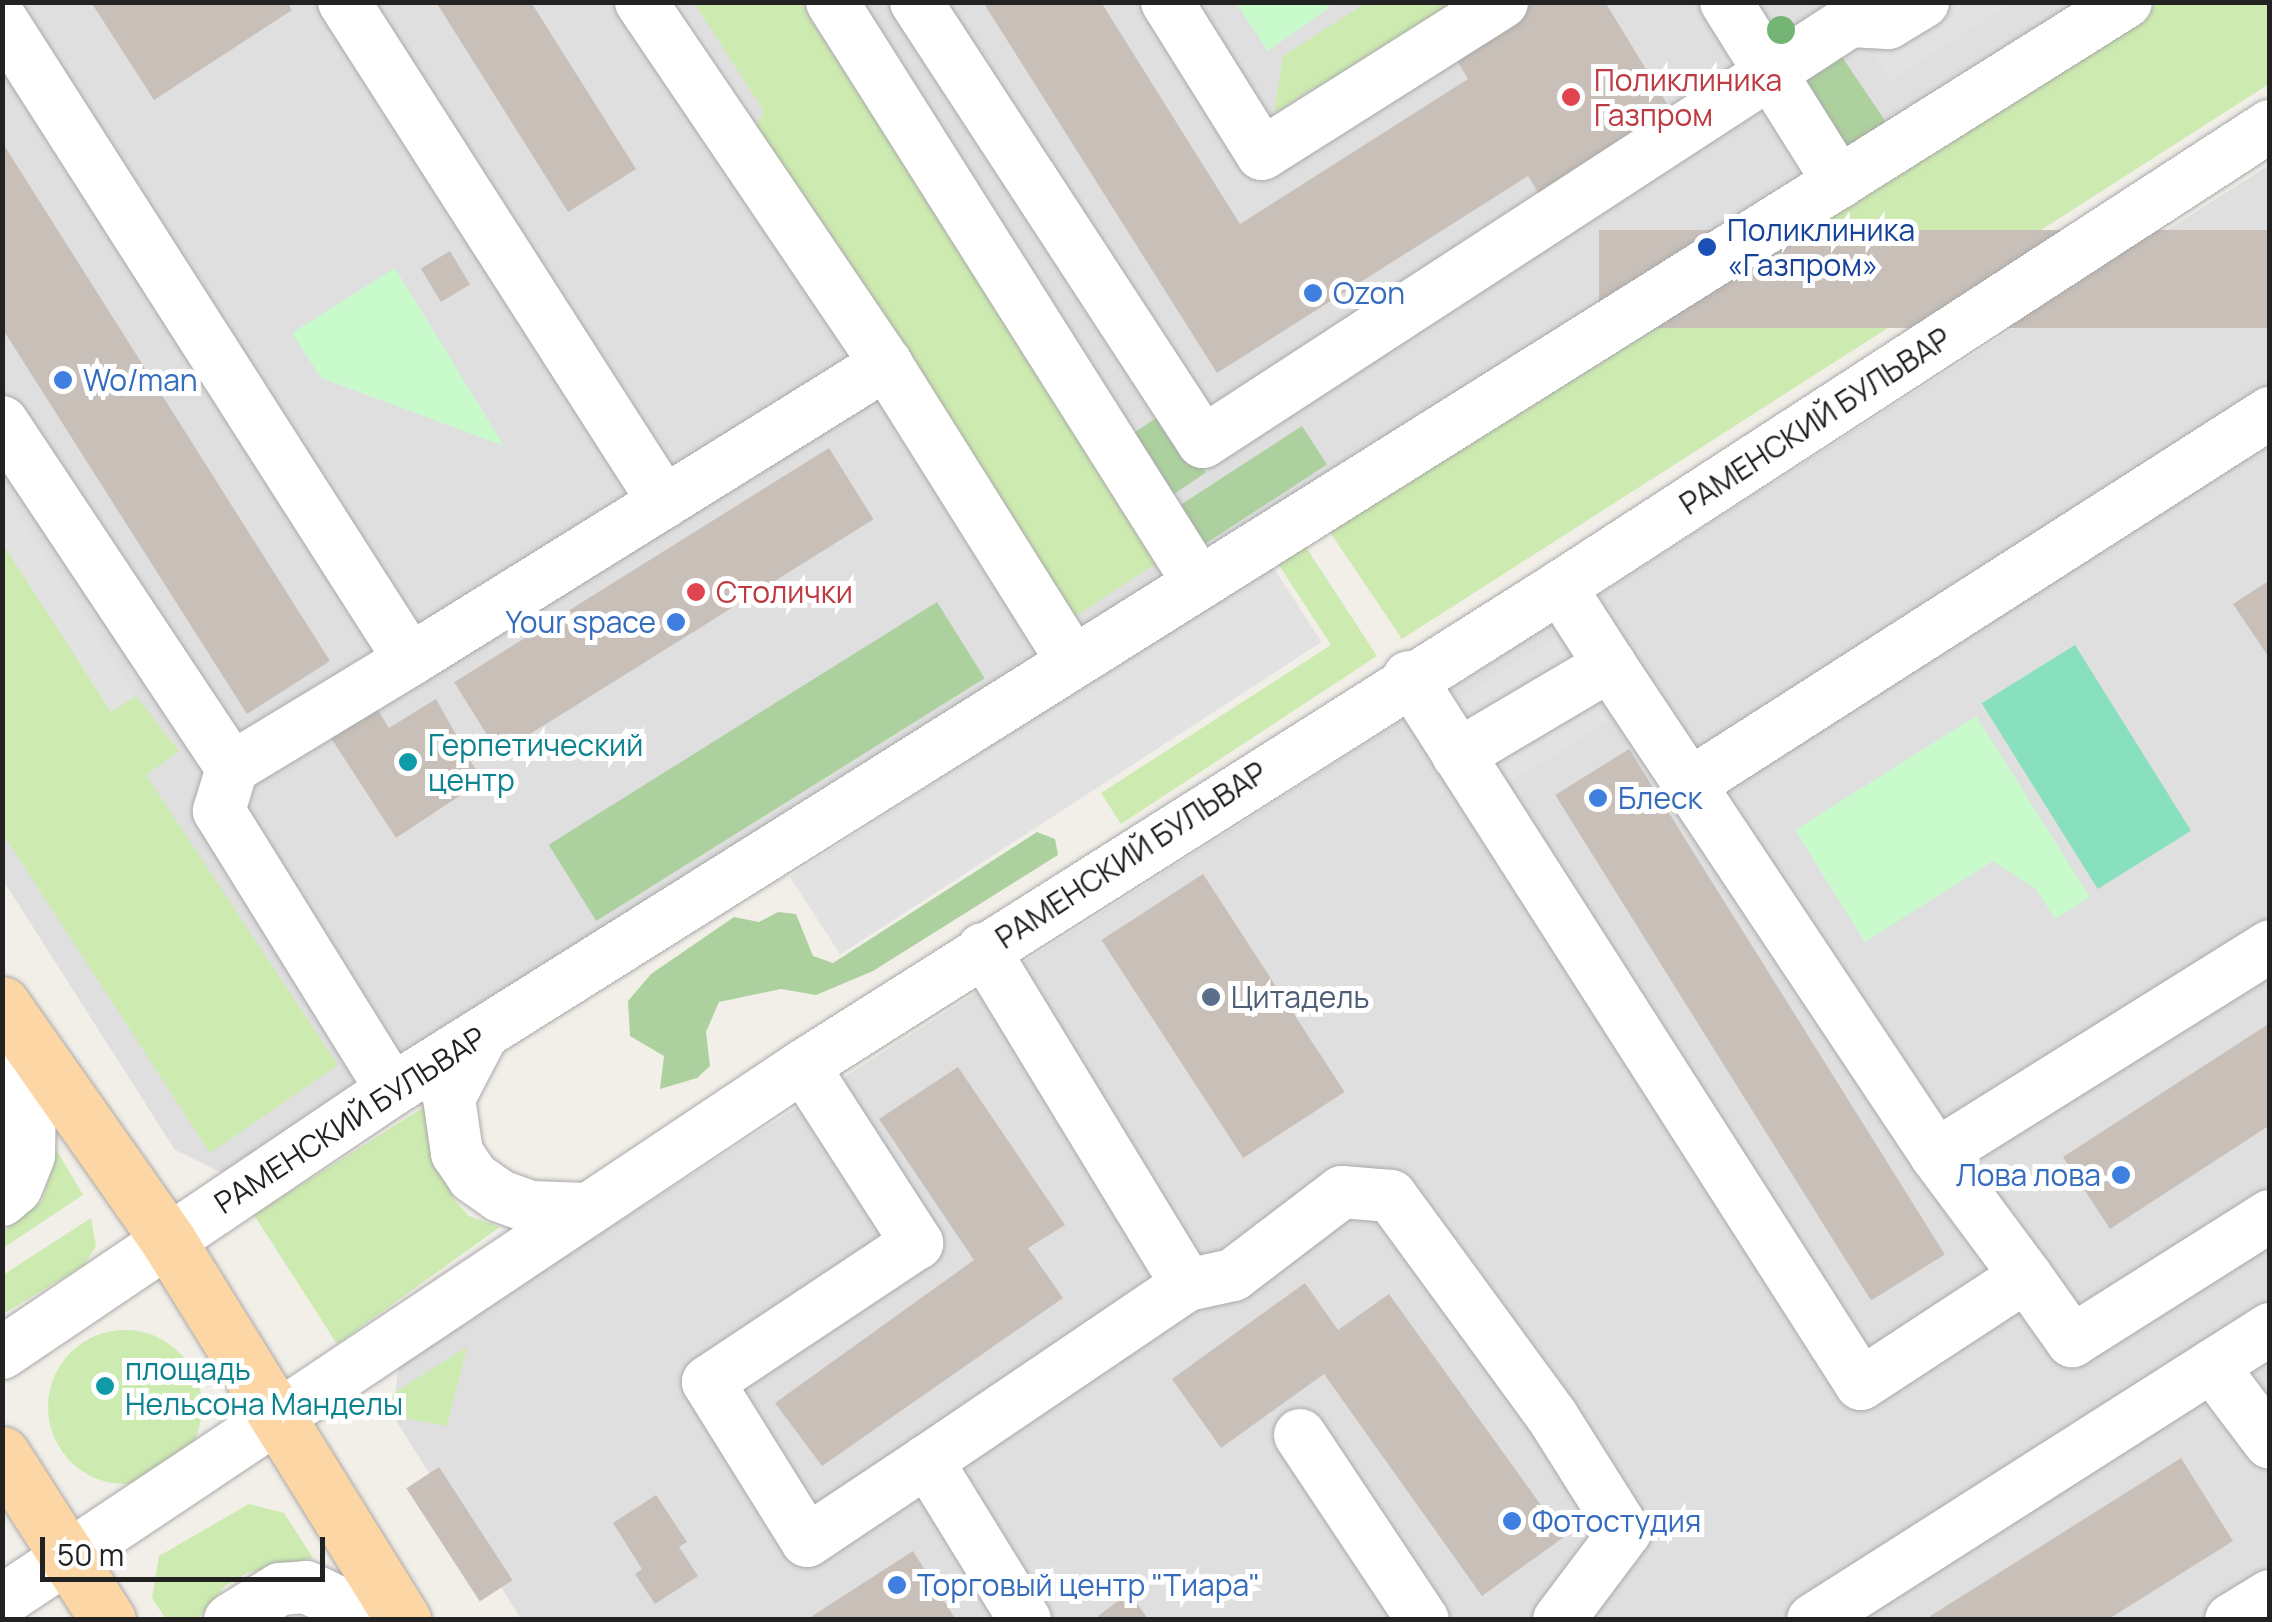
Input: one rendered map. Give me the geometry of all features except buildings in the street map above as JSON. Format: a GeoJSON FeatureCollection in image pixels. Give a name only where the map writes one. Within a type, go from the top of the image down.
{"type":"FeatureCollection","features":[{"type":"Feature","properties":{"kind":"main road"},"geometry":{"type":"LineString","coordinates":[[2,1007],[169,1242],[403,1620]]}},
{"type":"Feature","properties":{"kind":"main road"},"geometry":{"type":"LineString","coordinates":[[2,1454],[108,1620]]}},
{"type":"Feature","properties":{"kind":"street"},"geometry":{"type":"LineString","coordinates":[[344,2],[664,502]]}},
{"type":"Feature","properties":{"kind":"street"},"geometry":{"type":"LineString","coordinates":[[641,2],[886,364],[1073,662]]}},
{"type":"Feature","properties":{"kind":"street"},"geometry":{"type":"LineString","coordinates":[[832,2],[1199,583]]}},
{"type":"Feature","properties":{"kind":"street"},"geometry":{"type":"LineString","coordinates":[[916,2],[1202,442],[1774,74],[1850,21],[1888,23],[1923,2]]}},
{"type":"Feature","properties":{"kind":"street"},"geometry":{"type":"LineString","coordinates":[[1167,2],[1262,154],[1502,2]]}},
{"type":"Feature","properties":{"kind":"street"},"geometry":{"type":"LineString","coordinates":[[1726,2],[1840,182]]}},
{"type":"Feature","properties":{"kind":"street","name":"РАМЕНСКИЙ БУЛЬВАР"},"geometry":{"type":"LineString","coordinates":[[2,1353],[392,1090],[2126,2]]}},
{"type":"Feature","properties":{"kind":"street"},"geometry":{"type":"LineString","coordinates":[[2,21],[410,660]]}},
{"type":"Feature","properties":{"kind":"street","name":"РАМЕНСКИЙ БУЛЬВАР"},"geometry":{"type":"LineString","coordinates":[[2,1601],[803,1066],[1408,677],[1560,587],[2270,126]]}},
{"type":"Feature","properties":{"kind":"street"},"geometry":{"type":"LineString","coordinates":[[1041,240],[1137,394],[1134,423],[1110,442]]}},
{"type":"Feature","properties":{"kind":"street"},"geometry":{"type":"LineString","coordinates":[[392,1090],[219,811],[232,768],[886,364]]}},
{"type":"Feature","properties":{"kind":"street"},"geometry":{"type":"LineString","coordinates":[[1690,784],[2270,413]]}},
{"type":"Feature","properties":{"kind":"street"},"geometry":{"type":"LineString","coordinates":[[2,422],[232,768]]}},
{"type":"Feature","properties":{"kind":"street"},"geometry":{"type":"LineString","coordinates":[[1560,587],[1936,1154],[2072,1341],[2270,1216]]}},
{"type":"Feature","properties":{"kind":"street"},"geometry":{"type":"LineString","coordinates":[[1458,755],[1610,664]]}},
{"type":"Feature","properties":{"kind":"street"},"geometry":{"type":"LineString","coordinates":[[1408,677],[1861,1384],[2026,1276]]}},
{"type":"Feature","properties":{"kind":"street"},"geometry":{"type":"LineString","coordinates":[[1936,1154],[2270,946]]}},
{"type":"Feature","properties":{"kind":"street"},"geometry":{"type":"LineString","coordinates":[[983,950],[1187,1285]]}},
{"type":"Feature","properties":{"kind":"street"},"geometry":{"type":"LineString","coordinates":[[2,1007],[30,1098],[28,1155],[16,1188],[2,1200]]}},
{"type":"Feature","properties":{"kind":"street"},"geometry":{"type":"LineString","coordinates":[[483,1034],[465,1058],[450,1098],[457,1154],[473,1176],[500,1196],[531,1207],[587,1209]]}},
{"type":"Feature","properties":{"kind":"street"},"geometry":{"type":"LineString","coordinates":[[803,1066],[916,1243],[708,1382],[807,1540],[1187,1285],[1233,1276],[1342,1192],[1391,1196],[1552,1416],[1625,1532],[1559,1620]]}},
{"type":"Feature","properties":{"kind":"street"},"geometry":{"type":"LineString","coordinates":[[1813,1620],[2270,1329]]}},
{"type":"Feature","properties":{"kind":"street"},"geometry":{"type":"LineString","coordinates":[[2212,1366],[2270,1443]]}},
{"type":"Feature","properties":{"kind":"street"},"geometry":{"type":"LineString","coordinates":[[1300,1435],[1423,1620]]}},
{"type":"Feature","properties":{"kind":"street"},"geometry":{"type":"LineString","coordinates":[[927,1461],[1025,1620]]}},
{"type":"Feature","properties":{"kind":"street"},"geometry":{"type":"LineString","coordinates":[[230,1620],[280,1588],[306,1587],[375,1620]]}},
{"type":"Feature","properties":{"kind":"street"},"geometry":{"type":"LineString","coordinates":[[2231,1620],[2270,1596]]}},
{"type":"Feature","properties":{"kind":"shaded area"},"geometry":{"type":"Polygon","coordinates":[[[3,3],[2083,3],[239,1169],[220,1172],[175,1150],[3,880],[3,3]]]}},
{"type":"Feature","properties":{"kind":"shaded area"},"geometry":{"type":"Polygon","coordinates":[[[657,3],[680,3],[752,110],[741,129],[657,3]]]}},
{"type":"Feature","properties":{"kind":"shaded area"},"geometry":{"type":"Polygon","coordinates":[[[1864,3],[2010,3],[1892,81],[1850,21],[1864,3]]]}},
{"type":"Feature","properties":{"kind":"shaded area"},"geometry":{"type":"Polygon","coordinates":[[[2269,165],[2269,1619],[521,1619],[393,1416],[399,1362],[2269,165]]]}},
{"type":"Feature","properties":{"kind":"shaded area"},"geometry":{"type":"Polygon","coordinates":[[[3,489],[136,696],[111,712],[3,543],[3,489]]]}},
{"type":"Feature","properties":{"kind":"shaded area"},"geometry":{"type":"Polygon","coordinates":[[[1271,564],[1322,642],[840,955],[790,877],[1271,564]]]}},
{"type":"Feature","properties":{"kind":"shaded area"},"geometry":{"type":"Polygon","coordinates":[[[1556,637],[1608,721],[1506,785],[1453,701],[1556,637]]]}},
{"type":"Feature","properties":{"kind":"green space"},"geometry":{"type":"Polygon","coordinates":[[[694,3],[800,3],[1160,561],[1062,625],[749,141],[764,111],[694,3]]]}},
{"type":"Feature","properties":{"kind":"green space"},"geometry":{"type":"Polygon","coordinates":[[[1236,3],[1325,3],[1329,8],[1268,51],[1236,3]]]}},
{"type":"Feature","properties":{"kind":"green space"},"geometry":{"type":"Polygon","coordinates":[[[1366,3],[1475,3],[1322,101],[1313,88],[1274,113],[1283,56],[1366,3]]]}},
{"type":"Feature","properties":{"kind":"green space"},"geometry":{"type":"Polygon","coordinates":[[[2160,3],[2269,3],[2269,84],[1402,639],[1323,522],[2160,3]]]}},
{"type":"Feature","properties":{"kind":"green space"},"geometry":{"type":"Polygon","coordinates":[[[1828,36],[1886,121],[1830,159],[1772,73],[1828,36]]]}},
{"type":"Feature","properties":{"kind":"green space"},"geometry":{"type":"Polygon","coordinates":[[[395,268],[504,446],[321,378],[292,333],[395,268]]]}},
{"type":"Feature","properties":{"kind":"green space"},"geometry":{"type":"Polygon","coordinates":[[[1165,412],[1206,473],[1159,504],[1118,444],[1165,412]]]}},
{"type":"Feature","properties":{"kind":"green space"},"geometry":{"type":"Polygon","coordinates":[[[1302,426],[1327,465],[1188,555],[1163,516],[1302,426]]]}},
{"type":"Feature","properties":{"kind":"green space"},"geometry":{"type":"Polygon","coordinates":[[[1298,535],[1377,656],[1121,824],[1101,793],[1331,645],[1271,553],[1298,535]]]}},
{"type":"Feature","properties":{"kind":"green space"},"geometry":{"type":"Polygon","coordinates":[[[2,543],[111,711],[136,696],[179,751],[146,775],[338,1065],[210,1153],[3,834],[2,543]]]}},
{"type":"Feature","properties":{"kind":"green space"},"geometry":{"type":"Polygon","coordinates":[[[937,602],[985,678],[596,921],[549,845],[937,602]]]}},
{"type":"Feature","properties":{"kind":"green space"},"geometry":{"type":"Polygon","coordinates":[[[2075,645],[2191,831],[2098,889],[1982,703],[2075,645]]]}},
{"type":"Feature","properties":{"kind":"green space"},"geometry":{"type":"Polygon","coordinates":[[[1976,716],[2090,897],[2055,919],[2036,889],[1993,861],[1865,942],[1795,830],[1976,716]]]}},
{"type":"Feature","properties":{"kind":"green space"},"geometry":{"type":"Polygon","coordinates":[[[1037,832],[1055,839],[1058,855],[873,971],[816,995],[781,989],[719,1002],[706,1032],[710,1066],[697,1078],[660,1089],[664,1056],[630,1036],[628,1001],[651,974],[734,917],[759,922],[778,912],[796,914],[813,956],[833,963],[1037,832]]]}},
{"type":"Feature","properties":{"kind":"green space"},"geometry":{"type":"Polygon","coordinates":[[[438,1098],[433,1153],[455,1201],[469,1216],[500,1227],[337,1344],[254,1215],[438,1098]]]}},
{"type":"Feature","properties":{"kind":"green space"},"geometry":{"type":"Polygon","coordinates":[[[57,1151],[83,1195],[3,1248],[3,1232],[42,1201],[57,1151]]]}},
{"type":"Feature","properties":{"kind":"green space"},"geometry":{"type":"Polygon","coordinates":[[[91,1218],[96,1246],[84,1265],[3,1314],[3,1275],[91,1218]]]}},
{"type":"Feature","properties":{"kind":"green space"},"geometry":{"type":"Polygon","coordinates":[[[125,1330],[155,1336],[180,1352],[196,1377],[202,1407],[196,1437],[180,1462],[155,1478],[125,1484],[95,1478],[70,1462],[54,1437],[48,1407],[54,1377],[70,1352],[95,1336],[125,1330]]]}},
{"type":"Feature","properties":{"kind":"green space"},"geometry":{"type":"Polygon","coordinates":[[[467,1347],[447,1426],[365,1411],[467,1347]]]}},
{"type":"Feature","properties":{"kind":"green space"},"geometry":{"type":"Polygon","coordinates":[[[249,1504],[284,1513],[313,1558],[247,1573],[225,1586],[198,1619],[166,1619],[152,1598],[159,1556],[249,1504]]]}},
{"type":"Feature","properties":{"kind":"place","name":"Поликлиника Газпром"},"geometry":{"type":"Point","coordinates":[1571,97]}},
{"type":"Feature","properties":{"kind":"place","name":"Поликлиника «Газпром»"},"geometry":{"type":"Point","coordinates":[1707,247]}},
{"type":"Feature","properties":{"kind":"place","name":"Ozon"},"geometry":{"type":"Point","coordinates":[1313,293]}},
{"type":"Feature","properties":{"kind":"place","name":"Wo/man"},"geometry":{"type":"Point","coordinates":[63,380]}},
{"type":"Feature","properties":{"kind":"place","name":"Столички"},"geometry":{"type":"Point","coordinates":[696,592]}},
{"type":"Feature","properties":{"kind":"place","name":"Your space"},"geometry":{"type":"Point","coordinates":[676,622]}},
{"type":"Feature","properties":{"kind":"place","name":"Герпетический центр"},"geometry":{"type":"Point","coordinates":[408,762]}},
{"type":"Feature","properties":{"kind":"place","name":"Блеск"},"geometry":{"type":"Point","coordinates":[1598,798]}},
{"type":"Feature","properties":{"kind":"place","name":"Цитадель"},"geometry":{"type":"Point","coordinates":[1211,997]}},
{"type":"Feature","properties":{"kind":"place","name":"Лова лова"},"geometry":{"type":"Point","coordinates":[2121,1175]}},
{"type":"Feature","properties":{"kind":"place","name":"площадь Нельсона Манделы"},"geometry":{"type":"Point","coordinates":[105,1386]}},
{"type":"Feature","properties":{"kind":"place","name":"Фотостудия"},"geometry":{"type":"Point","coordinates":[1512,1521]}},
{"type":"Feature","properties":{"kind":"place","name":"Торговый центр \"Тиара\""},"geometry":{"type":"Point","coordinates":[897,1585]}}]}
